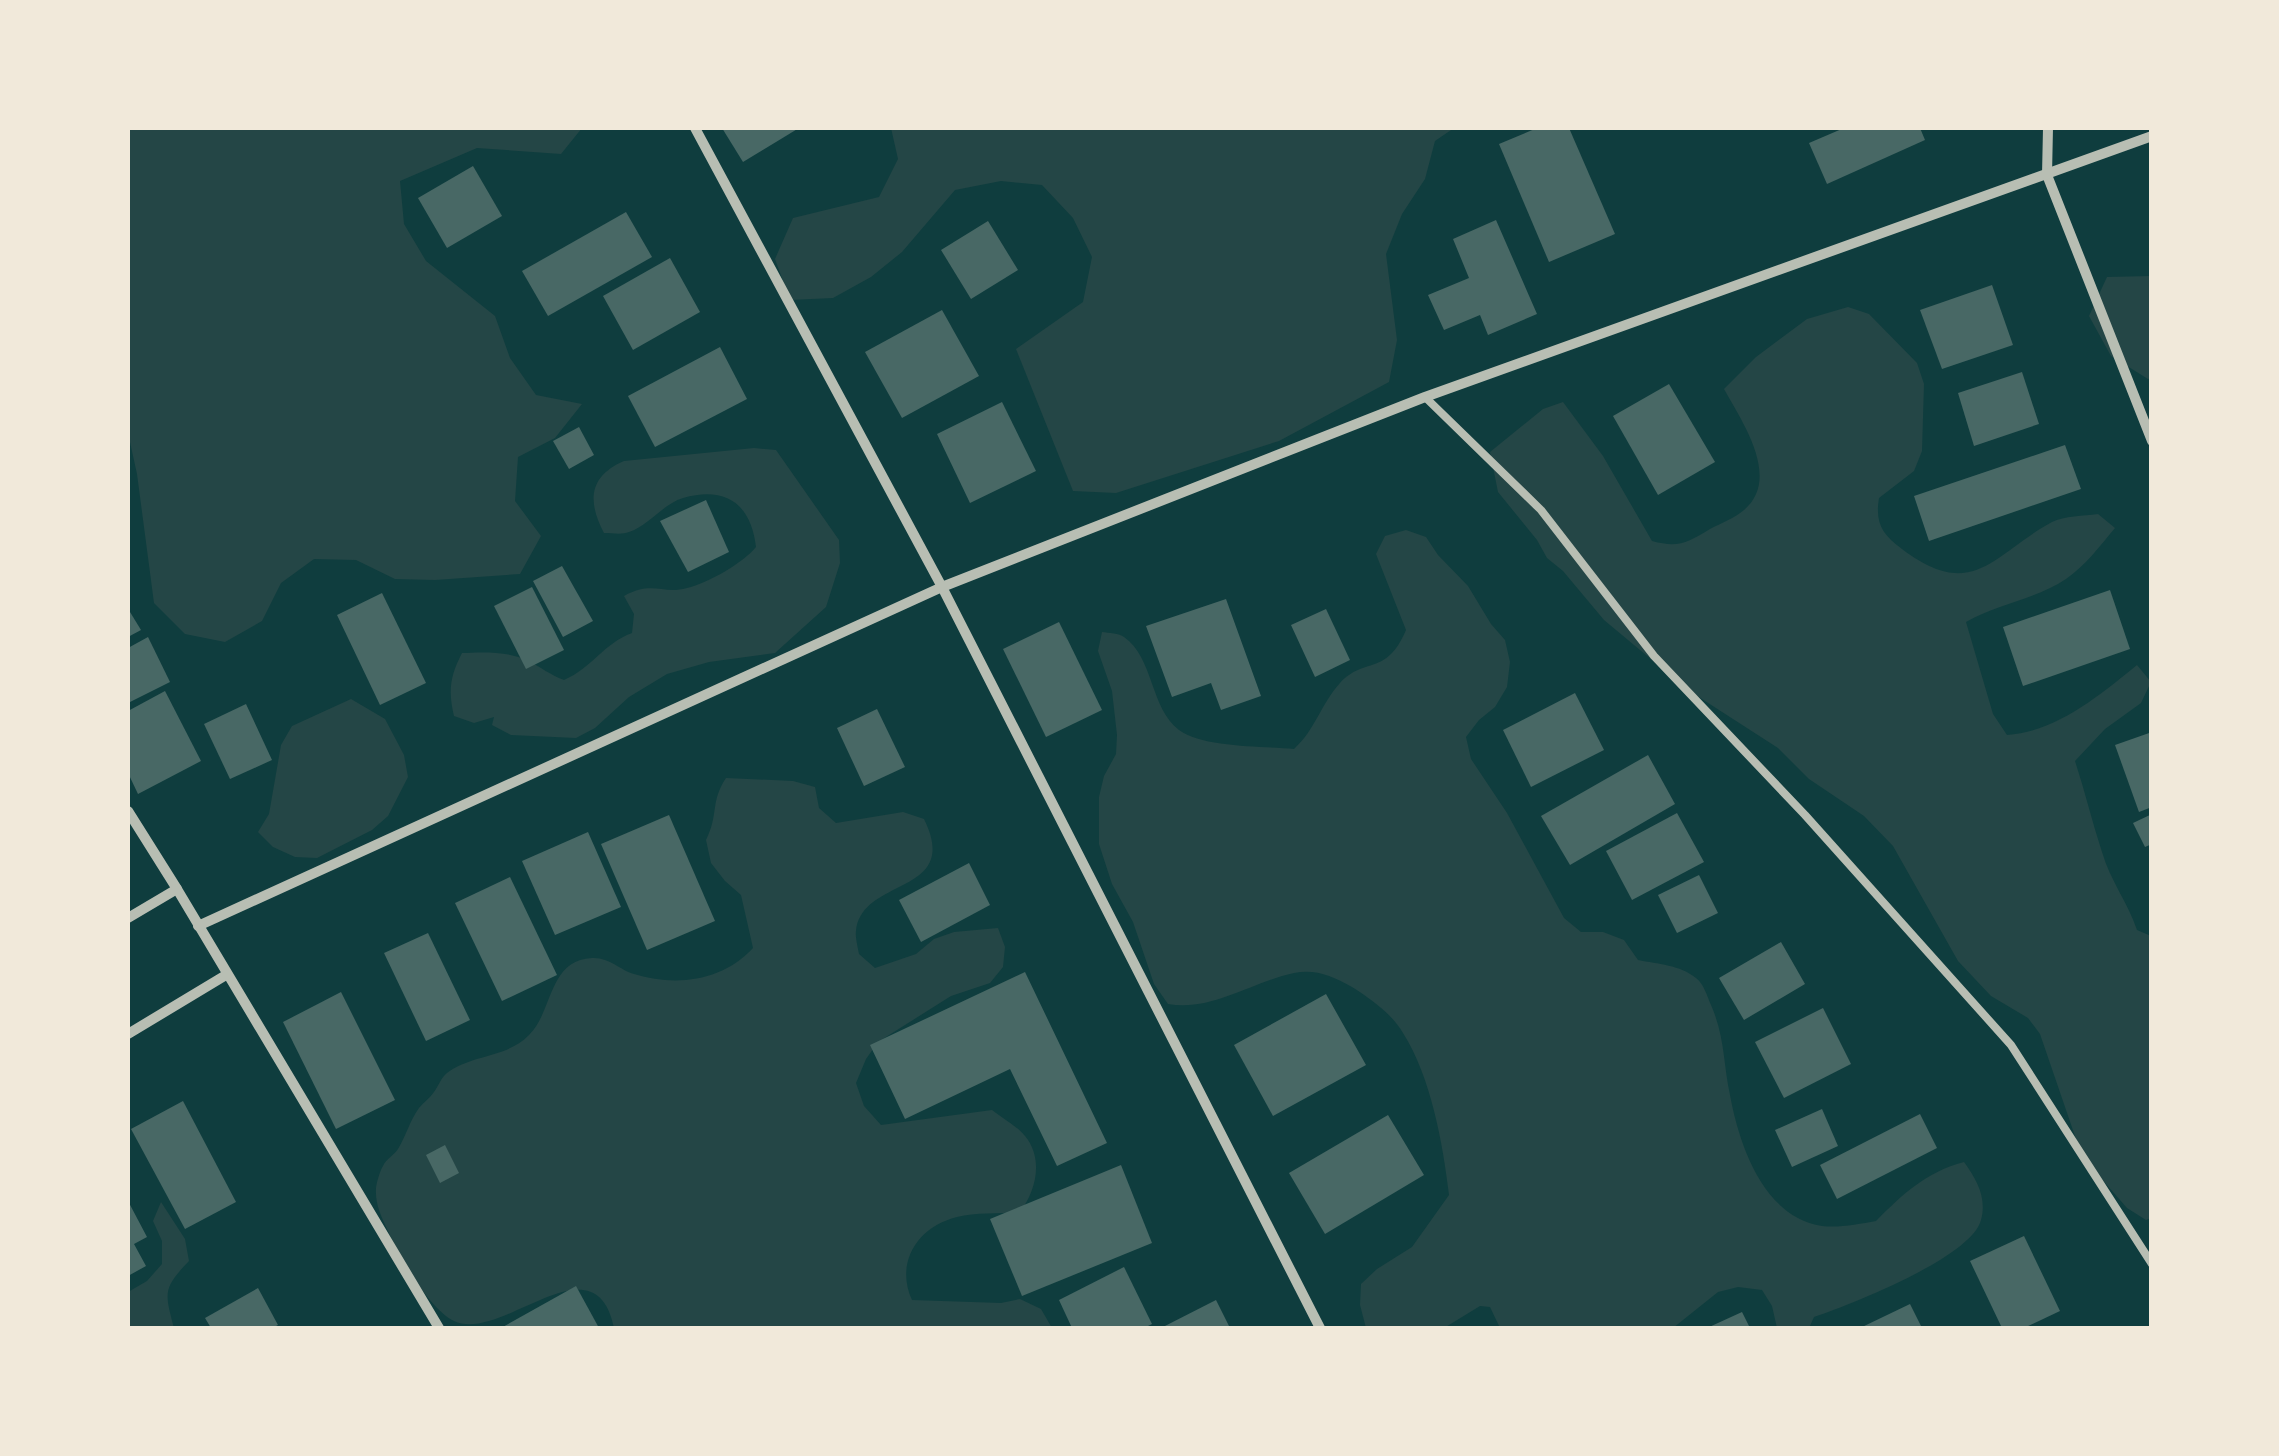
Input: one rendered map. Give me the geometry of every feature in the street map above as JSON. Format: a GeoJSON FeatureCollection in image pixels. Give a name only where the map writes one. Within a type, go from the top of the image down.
{"type":"FeatureCollection","features":[{"type":"Feature","properties":{"kind":"street"},"geometry":{"type":"LineString","coordinates":[[695,128],[942,587],[1320,1328]]}},
{"type":"Feature","properties":{"kind":"street"},"geometry":{"type":"LineString","coordinates":[[2048,128],[2048,175],[2152,442]]}},
{"type":"Feature","properties":{"kind":"street"},"geometry":{"type":"LineString","coordinates":[[198,926],[942,587],[1425,397],[2152,136]]}},
{"type":"Feature","properties":{"kind":"street"},"geometry":{"type":"LineString","coordinates":[[128,811],[439,1328]]}},
{"type":"Feature","properties":{"kind":"street"},"geometry":{"type":"LineString","coordinates":[[128,918],[178,889]]}},
{"type":"Feature","properties":{"kind":"street"},"geometry":{"type":"LineString","coordinates":[[128,1034],[226,975]]}},
{"type":"Feature","properties":{"kind":"lane"},"geometry":{"type":"LineString","coordinates":[[1425,397],[1541,510],[1654,656],[1805,816],[2011,1045],[2152,1264]]}},
{"type":"Feature","properties":{"kind":"shaded area"},"geometry":{"type":"Polygon","coordinates":[[[128,128],[582,128],[561,154],[477,148],[400,181],[404,224],[426,261],[495,316],[510,358],[536,395],[582,404],[555,438],[518,457],[515,501],[541,536],[520,574],[395,579],[356,560],[314,559],[281,583],[262,621],[225,642],[185,634],[154,603],[128,433],[128,128]]]}},
{"type":"Feature","properties":{"kind":"shaded area"},"geometry":{"type":"Polygon","coordinates":[[[891,128],[1454,128],[1435,141],[1425,179],[1402,214],[1386,254],[1397,340],[1389,382],[1279,441],[1116,493],[1073,491],[1016,349],[1083,302],[1092,257],[1073,218],[1042,185],[1001,181],[955,190],[902,252],[871,277],[833,298],[790,300],[775,259],[793,218],[879,197],[898,159],[891,128]]]}},
{"type":"Feature","properties":{"kind":"shaded area"},"geometry":{"type":"Polygon","coordinates":[[[2151,276],[2148,379],[2111,356],[2089,316],[2107,277],[2151,276]]]}},
{"type":"Feature","properties":{"kind":"shaded area"},"geometry":{"type":"Polygon","coordinates":[[[1848,307],[1869,314],[1917,363],[1924,384],[1922,451],[1914,471],[1879,498],[1879,521],[1895,544],[1926,565],[1965,573],[1982,568],[2057,520],[2098,514],[2115,528],[2066,579],[1966,622],[1993,714],[2007,735],[2060,719],[2093,700],[2137,665],[2151,682],[2141,703],[2105,729],[2075,761],[2110,872],[2137,930],[2151,936],[2151,1218],[2146,1220],[2127,1208],[2099,1176],[2076,1139],[2040,1034],[2028,1018],[1991,996],[1958,961],[1893,846],[1864,816],[1809,779],[1778,748],[1688,690],[1604,620],[1547,558],[1498,492],[1490,452],[1543,409],[1563,402],[1603,456],[1652,541],[1676,544],[1695,538],[1744,510],[1755,497],[1759,482],[1755,449],[1724,389],[1756,357],[1807,319],[1848,307]]]}},
{"type":"Feature","properties":{"kind":"shaded area"},"geometry":{"type":"Polygon","coordinates":[[[754,448],[776,450],[839,540],[840,563],[826,607],[775,653],[709,662],[667,674],[629,697],[595,728],[576,738],[511,735],[492,725],[494,717],[474,723],[454,716],[451,684],[462,653],[513,655],[564,680],[632,633],[634,614],[624,596],[643,589],[678,590],[695,585],[734,566],[756,547],[742,509],[724,497],[712,495],[676,501],[629,532],[604,533],[595,510],[594,491],[604,474],[624,461],[754,448]]]}},
{"type":"Feature","properties":{"kind":"shaded area"},"geometry":{"type":"Polygon","coordinates":[[[1406,530],[1426,537],[1468,586],[1505,640],[1510,662],[1507,687],[1495,707],[1466,737],[1471,759],[1507,813],[1564,918],[1581,932],[1603,932],[1624,940],[1638,960],[1683,970],[1701,983],[1719,1028],[1740,1135],[1769,1194],[1801,1220],[1822,1226],[1876,1221],[1927,1178],[1964,1162],[1980,1190],[1983,1212],[1973,1234],[1956,1249],[1908,1278],[1814,1317],[1809,1328],[1777,1328],[1772,1306],[1762,1290],[1738,1287],[1718,1292],[1673,1328],[1500,1328],[1490,1307],[1480,1306],[1444,1328],[1366,1328],[1360,1305],[1361,1284],[1412,1247],[1449,1195],[1439,1133],[1421,1070],[1403,1033],[1387,1013],[1352,987],[1324,974],[1294,973],[1200,1004],[1168,1004],[1154,984],[1133,922],[1112,884],[1099,844],[1099,797],[1104,776],[1116,754],[1117,735],[1112,691],[1098,651],[1102,632],[1124,637],[1134,646],[1162,709],[1179,730],[1190,736],[1218,743],[1294,749],[1340,683],[1391,654],[1406,630],[1376,554],[1385,536],[1406,530]]]}},
{"type":"Feature","properties":{"kind":"shaded area"},"geometry":{"type":"Polygon","coordinates":[[[351,699],[385,719],[404,755],[408,777],[388,816],[372,830],[317,858],[295,857],[273,847],[258,832],[269,814],[281,745],[292,726],[351,699]]]}},
{"type":"Feature","properties":{"kind":"shaded area"},"geometry":{"type":"Polygon","coordinates":[[[726,778],[793,781],[815,787],[819,808],[836,823],[903,812],[924,819],[932,844],[930,861],[921,874],[874,901],[862,914],[856,931],[859,954],[875,968],[916,954],[934,939],[954,932],[998,928],[1005,947],[1003,967],[990,983],[951,996],[878,1042],[856,1083],[864,1106],[881,1125],[992,1110],[1025,1136],[1034,1155],[1036,1175],[1020,1212],[964,1215],[931,1229],[913,1248],[908,1260],[907,1286],[912,1300],[1001,1303],[1020,1299],[1041,1309],[1052,1328],[614,1328],[604,1302],[588,1291],[567,1291],[474,1324],[444,1315],[407,1267],[381,1215],[376,1185],[384,1164],[398,1149],[416,1113],[447,1073],[510,1048],[529,1035],[559,977],[578,961],[598,958],[634,974],[682,980],[728,968],[753,948],[741,895],[711,863],[706,840],[726,778]]]}},
{"type":"Feature","properties":{"kind":"shaded area"},"geometry":{"type":"Polygon","coordinates":[[[161,1202],[185,1239],[189,1261],[168,1292],[174,1328],[128,1328],[128,1292],[147,1281],[162,1264],[162,1241],[153,1221],[161,1202]]]}},
{"type":"Feature","properties":{"kind":"building"},"geometry":{"type":"Polygon","coordinates":[[[722,128],[799,128],[743,162],[722,128]]]}},
{"type":"Feature","properties":{"kind":"building"},"geometry":{"type":"Polygon","coordinates":[[[1537,128],[1569,128],[1615,234],[1549,262],[1499,144],[1537,128]]]}},
{"type":"Feature","properties":{"kind":"building"},"geometry":{"type":"Polygon","coordinates":[[[1844,128],[1920,128],[1925,140],[1827,184],[1809,143],[1844,128]]]}},
{"type":"Feature","properties":{"kind":"building"},"geometry":{"type":"Polygon","coordinates":[[[473,166],[502,216],[447,248],[418,198],[473,166]]]}},
{"type":"Feature","properties":{"kind":"building"},"geometry":{"type":"Polygon","coordinates":[[[626,212],[652,257],[548,316],[522,271],[626,212]]]}},
{"type":"Feature","properties":{"kind":"building"},"geometry":{"type":"Polygon","coordinates":[[[1496,220],[1537,314],[1488,335],[1480,315],[1444,330],[1428,295],[1469,278],[1453,239],[1496,220]]]}},
{"type":"Feature","properties":{"kind":"building"},"geometry":{"type":"Polygon","coordinates":[[[988,221],[1018,270],[971,299],[941,250],[988,221]]]}},
{"type":"Feature","properties":{"kind":"building"},"geometry":{"type":"Polygon","coordinates":[[[670,258],[700,312],[633,350],[603,296],[670,258]]]}},
{"type":"Feature","properties":{"kind":"building"},"geometry":{"type":"Polygon","coordinates":[[[1992,285],[2013,345],[1942,369],[1920,310],[1992,285]]]}},
{"type":"Feature","properties":{"kind":"building"},"geometry":{"type":"Polygon","coordinates":[[[942,310],[979,376],[902,418],[865,352],[942,310]]]}},
{"type":"Feature","properties":{"kind":"building"},"geometry":{"type":"Polygon","coordinates":[[[720,347],[747,399],[655,447],[628,396],[720,347]]]}},
{"type":"Feature","properties":{"kind":"building"},"geometry":{"type":"Polygon","coordinates":[[[2022,372],[2039,424],[1974,446],[1958,393],[2022,372]]]}},
{"type":"Feature","properties":{"kind":"building"},"geometry":{"type":"Polygon","coordinates":[[[1669,384],[1715,462],[1658,495],[1613,416],[1669,384]]]}},
{"type":"Feature","properties":{"kind":"building"},"geometry":{"type":"Polygon","coordinates":[[[1002,402],[1036,471],[970,503],[937,434],[1002,402]]]}},
{"type":"Feature","properties":{"kind":"building"},"geometry":{"type":"Polygon","coordinates":[[[579,427],[594,455],[569,469],[553,441],[579,427]]]}},
{"type":"Feature","properties":{"kind":"building"},"geometry":{"type":"Polygon","coordinates":[[[2065,445],[2081,489],[1929,541],[1914,496],[2065,445]]]}},
{"type":"Feature","properties":{"kind":"building"},"geometry":{"type":"Polygon","coordinates":[[[706,500],[729,552],[688,572],[660,521],[706,500]]]}},
{"type":"Feature","properties":{"kind":"building"},"geometry":{"type":"Polygon","coordinates":[[[562,566],[593,621],[563,637],[533,581],[562,566]]]}},
{"type":"Feature","properties":{"kind":"building"},"geometry":{"type":"Polygon","coordinates":[[[532,587],[564,650],[526,669],[494,606],[532,587]]]}},
{"type":"Feature","properties":{"kind":"building"},"geometry":{"type":"Polygon","coordinates":[[[2110,590],[2130,649],[2023,686],[2003,627],[2110,590]]]}},
{"type":"Feature","properties":{"kind":"building"},"geometry":{"type":"Polygon","coordinates":[[[382,593],[426,683],[380,705],[337,615],[382,593]]]}},
{"type":"Feature","properties":{"kind":"building"},"geometry":{"type":"Polygon","coordinates":[[[1226,599],[1261,696],[1221,710],[1211,683],[1172,697],[1146,626],[1226,599]]]}},
{"type":"Feature","properties":{"kind":"building"},"geometry":{"type":"Polygon","coordinates":[[[1326,609],[1350,660],[1315,677],[1291,625],[1326,609]]]}},
{"type":"Feature","properties":{"kind":"building"},"geometry":{"type":"Polygon","coordinates":[[[128,613],[141,630],[128,637],[128,613]]]}},
{"type":"Feature","properties":{"kind":"building"},"geometry":{"type":"Polygon","coordinates":[[[1059,622],[1102,710],[1046,737],[1003,649],[1059,622]]]}},
{"type":"Feature","properties":{"kind":"building"},"geometry":{"type":"Polygon","coordinates":[[[148,637],[170,682],[128,703],[128,648],[148,637]]]}},
{"type":"Feature","properties":{"kind":"building"},"geometry":{"type":"Polygon","coordinates":[[[165,691],[201,761],[138,794],[128,773],[128,711],[165,691]]]}},
{"type":"Feature","properties":{"kind":"building"},"geometry":{"type":"Polygon","coordinates":[[[1575,693],[1604,750],[1531,787],[1503,730],[1575,693]]]}},
{"type":"Feature","properties":{"kind":"building"},"geometry":{"type":"Polygon","coordinates":[[[246,704],[272,760],[230,779],[204,724],[246,704]]]}},
{"type":"Feature","properties":{"kind":"building"},"geometry":{"type":"Polygon","coordinates":[[[877,709],[905,767],[864,786],[837,728],[877,709]]]}},
{"type":"Feature","properties":{"kind":"building"},"geometry":{"type":"Polygon","coordinates":[[[2152,732],[2152,807],[2139,812],[2115,745],[2152,732]]]}},
{"type":"Feature","properties":{"kind":"building"},"geometry":{"type":"Polygon","coordinates":[[[1648,755],[1675,804],[1570,865],[1541,816],[1648,755]]]}},
{"type":"Feature","properties":{"kind":"building"},"geometry":{"type":"Polygon","coordinates":[[[1677,813],[1704,862],[1632,900],[1606,851],[1677,813]]]}},
{"type":"Feature","properties":{"kind":"building"},"geometry":{"type":"Polygon","coordinates":[[[2152,814],[2152,844],[2145,847],[2133,823],[2152,814]]]}},
{"type":"Feature","properties":{"kind":"building"},"geometry":{"type":"Polygon","coordinates":[[[669,815],[715,921],[647,950],[601,844],[669,815]]]}},
{"type":"Feature","properties":{"kind":"building"},"geometry":{"type":"Polygon","coordinates":[[[588,832],[621,907],[555,935],[522,861],[588,832]]]}},
{"type":"Feature","properties":{"kind":"building"},"geometry":{"type":"Polygon","coordinates":[[[969,863],[990,905],[921,942],[899,900],[969,863]]]}},
{"type":"Feature","properties":{"kind":"building"},"geometry":{"type":"Polygon","coordinates":[[[1699,875],[1718,913],[1677,933],[1658,895],[1699,875]]]}},
{"type":"Feature","properties":{"kind":"building"},"geometry":{"type":"Polygon","coordinates":[[[510,877],[557,975],[502,1001],[455,903],[510,877]]]}},
{"type":"Feature","properties":{"kind":"building"},"geometry":{"type":"Polygon","coordinates":[[[428,933],[470,1020],[426,1041],[384,953],[428,933]]]}},
{"type":"Feature","properties":{"kind":"building"},"geometry":{"type":"Polygon","coordinates":[[[1781,942],[1805,984],[1744,1020],[1719,978],[1781,942]]]}},
{"type":"Feature","properties":{"kind":"building"},"geometry":{"type":"Polygon","coordinates":[[[1025,972],[1107,1143],[1057,1166],[1010,1069],[905,1119],[870,1045],[1025,972]]]}},
{"type":"Feature","properties":{"kind":"building"},"geometry":{"type":"Polygon","coordinates":[[[341,992],[395,1100],[336,1129],[283,1022],[341,992]]]}},
{"type":"Feature","properties":{"kind":"building"},"geometry":{"type":"Polygon","coordinates":[[[1326,994],[1366,1065],[1273,1116],[1234,1045],[1326,994]]]}},
{"type":"Feature","properties":{"kind":"building"},"geometry":{"type":"Polygon","coordinates":[[[1823,1008],[1851,1064],[1784,1098],[1755,1042],[1823,1008]]]}},
{"type":"Feature","properties":{"kind":"building"},"geometry":{"type":"Polygon","coordinates":[[[183,1101],[236,1202],[185,1229],[131,1129],[183,1101]]]}},
{"type":"Feature","properties":{"kind":"building"},"geometry":{"type":"Polygon","coordinates":[[[1822,1109],[1838,1146],[1792,1167],[1775,1130],[1822,1109]]]}},
{"type":"Feature","properties":{"kind":"building"},"geometry":{"type":"Polygon","coordinates":[[[1920,1114],[1937,1148],[1837,1199],[1820,1165],[1920,1114]]]}},
{"type":"Feature","properties":{"kind":"building"},"geometry":{"type":"Polygon","coordinates":[[[1388,1115],[1424,1175],[1325,1234],[1289,1173],[1388,1115]]]}},
{"type":"Feature","properties":{"kind":"building"},"geometry":{"type":"Polygon","coordinates":[[[445,1145],[459,1173],[440,1183],[426,1155],[445,1145]]]}},
{"type":"Feature","properties":{"kind":"building"},"geometry":{"type":"Polygon","coordinates":[[[1121,1165],[1152,1243],[1022,1296],[990,1219],[1121,1165]]]}},
{"type":"Feature","properties":{"kind":"building"},"geometry":{"type":"Polygon","coordinates":[[[128,1201],[147,1237],[134,1244],[146,1266],[128,1276],[128,1201]]]}},
{"type":"Feature","properties":{"kind":"building"},"geometry":{"type":"Polygon","coordinates":[[[2024,1236],[2060,1311],[2024,1328],[2002,1328],[1970,1261],[2024,1236]]]}},
{"type":"Feature","properties":{"kind":"building"},"geometry":{"type":"Polygon","coordinates":[[[1124,1267],[1152,1324],[1144,1328],[1072,1328],[1059,1300],[1124,1267]]]}},
{"type":"Feature","properties":{"kind":"building"},"geometry":{"type":"Polygon","coordinates":[[[576,1286],[599,1328],[501,1328],[576,1286]]]}},
{"type":"Feature","properties":{"kind":"building"},"geometry":{"type":"Polygon","coordinates":[[[258,1288],[278,1325],[211,1328],[205,1318],[258,1288]]]}},
{"type":"Feature","properties":{"kind":"building"},"geometry":{"type":"Polygon","coordinates":[[[1216,1300],[1230,1328],[1161,1328],[1216,1300]]]}},
{"type":"Feature","properties":{"kind":"building"},"geometry":{"type":"Polygon","coordinates":[[[1910,1304],[1922,1328],[1860,1328],[1910,1304]]]}},
{"type":"Feature","properties":{"kind":"building"},"geometry":{"type":"Polygon","coordinates":[[[1742,1312],[1750,1328],[1707,1328],[1742,1312]]]}}]}
